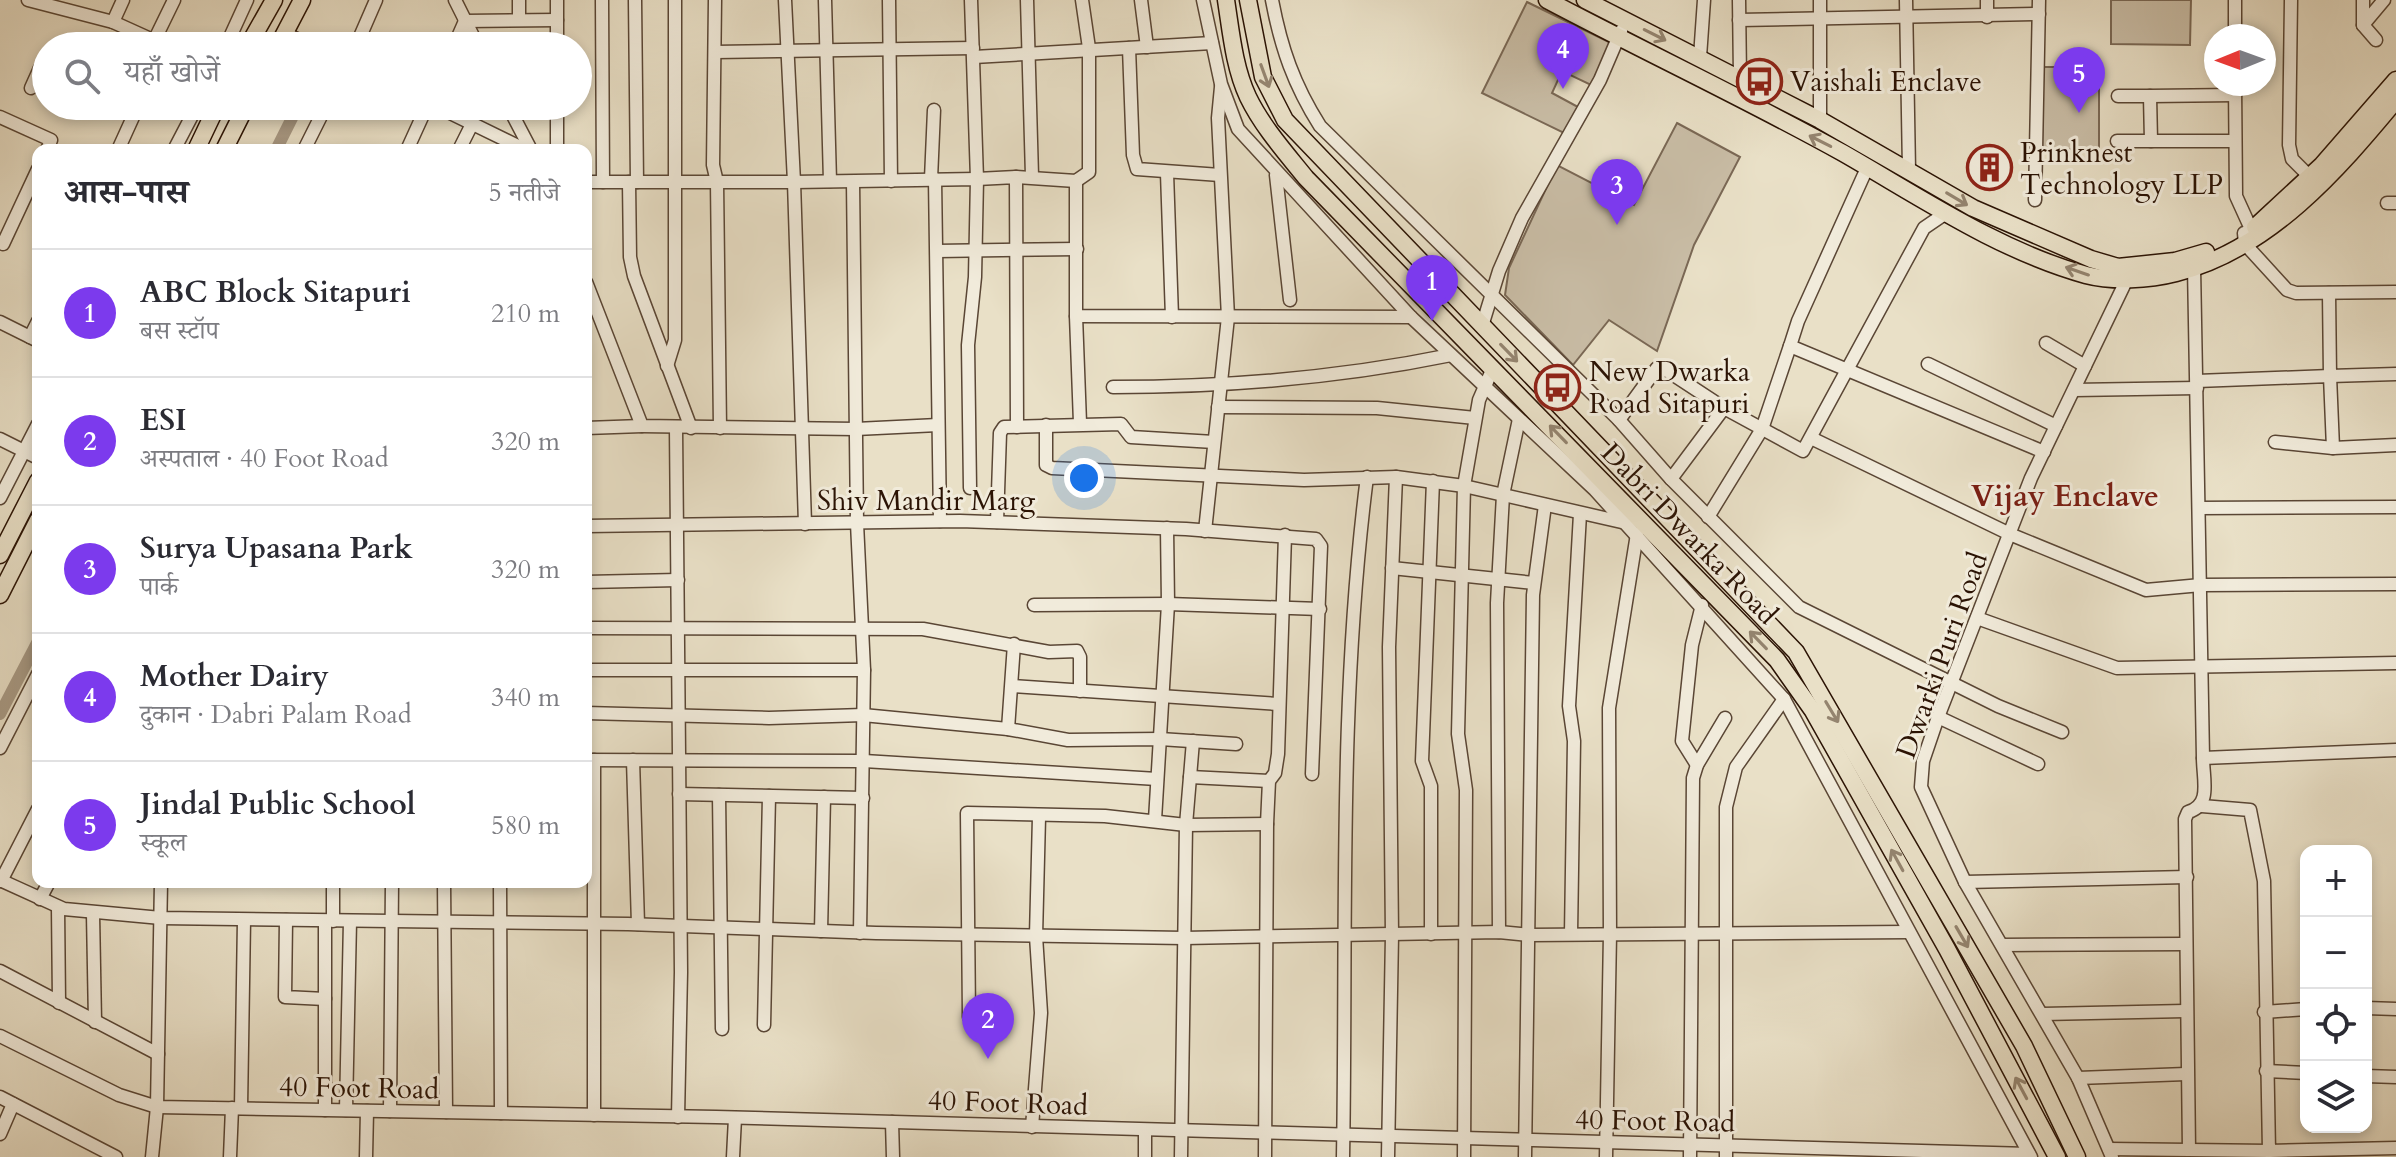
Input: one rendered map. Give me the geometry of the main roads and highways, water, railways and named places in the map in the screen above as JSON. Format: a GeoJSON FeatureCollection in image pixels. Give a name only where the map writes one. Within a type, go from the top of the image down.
{"type":"FeatureCollection","features":[{"type":"Feature","properties":{"kind":"main road"},"geometry":{"type":"LineString","coordinates":[[256,32],[274,0]]}},
{"type":"Feature","properties":{"kind":"main road"},"geometry":{"type":"LineString","coordinates":[[285,32],[302,0]]}},
{"type":"Feature","properties":{"kind":"main road","name":"Dabri Dwarka Road"},"geometry":{"type":"LineString","coordinates":[[1226,0],[1235,56],[1248,96],[1269,132],[1306,178],[1777,660],[1813,711],[1904,872],[2057,1157]]}},
{"type":"Feature","properties":{"kind":"main road","name":"Dabri Dwarka Road"},"geometry":{"type":"LineString","coordinates":[[1248,0],[1263,77],[1285,120],[1796,652],[2017,1033],[2077,1157]]}},
{"type":"Feature","properties":{"kind":"main road"},"geometry":{"type":"LineString","coordinates":[[1547,0],[1867,168],[1946,213],[2085,275],[2127,279],[2176,273],[2194,267],[2246,230],[2306,174],[2396,80]]}},
{"type":"Feature","properties":{"kind":"main road"},"geometry":{"type":"LineString","coordinates":[[1590,1],[1820,120],[1973,208],[2091,259],[2118,267],[2175,261],[2200,254],[2246,230],[2273,227],[2349,155],[2396,100]]}},
{"type":"Feature","properties":{"kind":"main road"},"geometry":{"type":"LineString","coordinates":[[199,144],[210,120]]}},
{"type":"Feature","properties":{"kind":"main road"},"geometry":{"type":"LineString","coordinates":[[227,144],[239,120]]}},
{"type":"Feature","properties":{"kind":"main road"},"geometry":{"type":"LineString","coordinates":[[2026,251],[2034,235]]}},
{"type":"Feature","properties":{"kind":"main road"},"geometry":{"type":"LineString","coordinates":[[0,555],[32,493]]}},
{"type":"Feature","properties":{"kind":"main road"},"geometry":{"type":"LineString","coordinates":[[0,595],[32,532]]}},
{"type":"Feature","properties":{"kind":"waterway"},"geometry":{"type":"LineString","coordinates":[[279,144],[291,120]]}},
{"type":"Feature","properties":{"kind":"waterway"},"geometry":{"type":"LineString","coordinates":[[0,714],[32,653]]}},
{"type":"Feature","properties":{"kind":"place","name":"Vaishali Enclave"},"geometry":{"type":"Point","coordinates":[1759,81]}},
{"type":"Feature","properties":{"kind":"place","name":"Mother Dairy"},"geometry":{"type":"Point","coordinates":[1563,89]}},
{"type":"Feature","properties":{"kind":"place","name":"Jindal Public School"},"geometry":{"type":"Point","coordinates":[2079,113]}},
{"type":"Feature","properties":{"kind":"place","name":"Prinknest Technology LLP"},"geometry":{"type":"Point","coordinates":[1989,168]}},
{"type":"Feature","properties":{"kind":"place","name":"Surya Upasana Park"},"geometry":{"type":"Point","coordinates":[1617,225]}},
{"type":"Feature","properties":{"kind":"place","name":"ABC Block Sitapuri"},"geometry":{"type":"Point","coordinates":[1432,321]}},
{"type":"Feature","properties":{"kind":"place","name":"New Dwarka Road Sitapuri"},"geometry":{"type":"Point","coordinates":[1558,387]}},
{"type":"Feature","properties":{"kind":"place","name":"ESI"},"geometry":{"type":"Point","coordinates":[988,1059]}},
{"type":"Feature","properties":{"kind":"district","name":"Vijay Enclave"},"geometry":{"type":"Point","coordinates":[2065,496]}}]}
